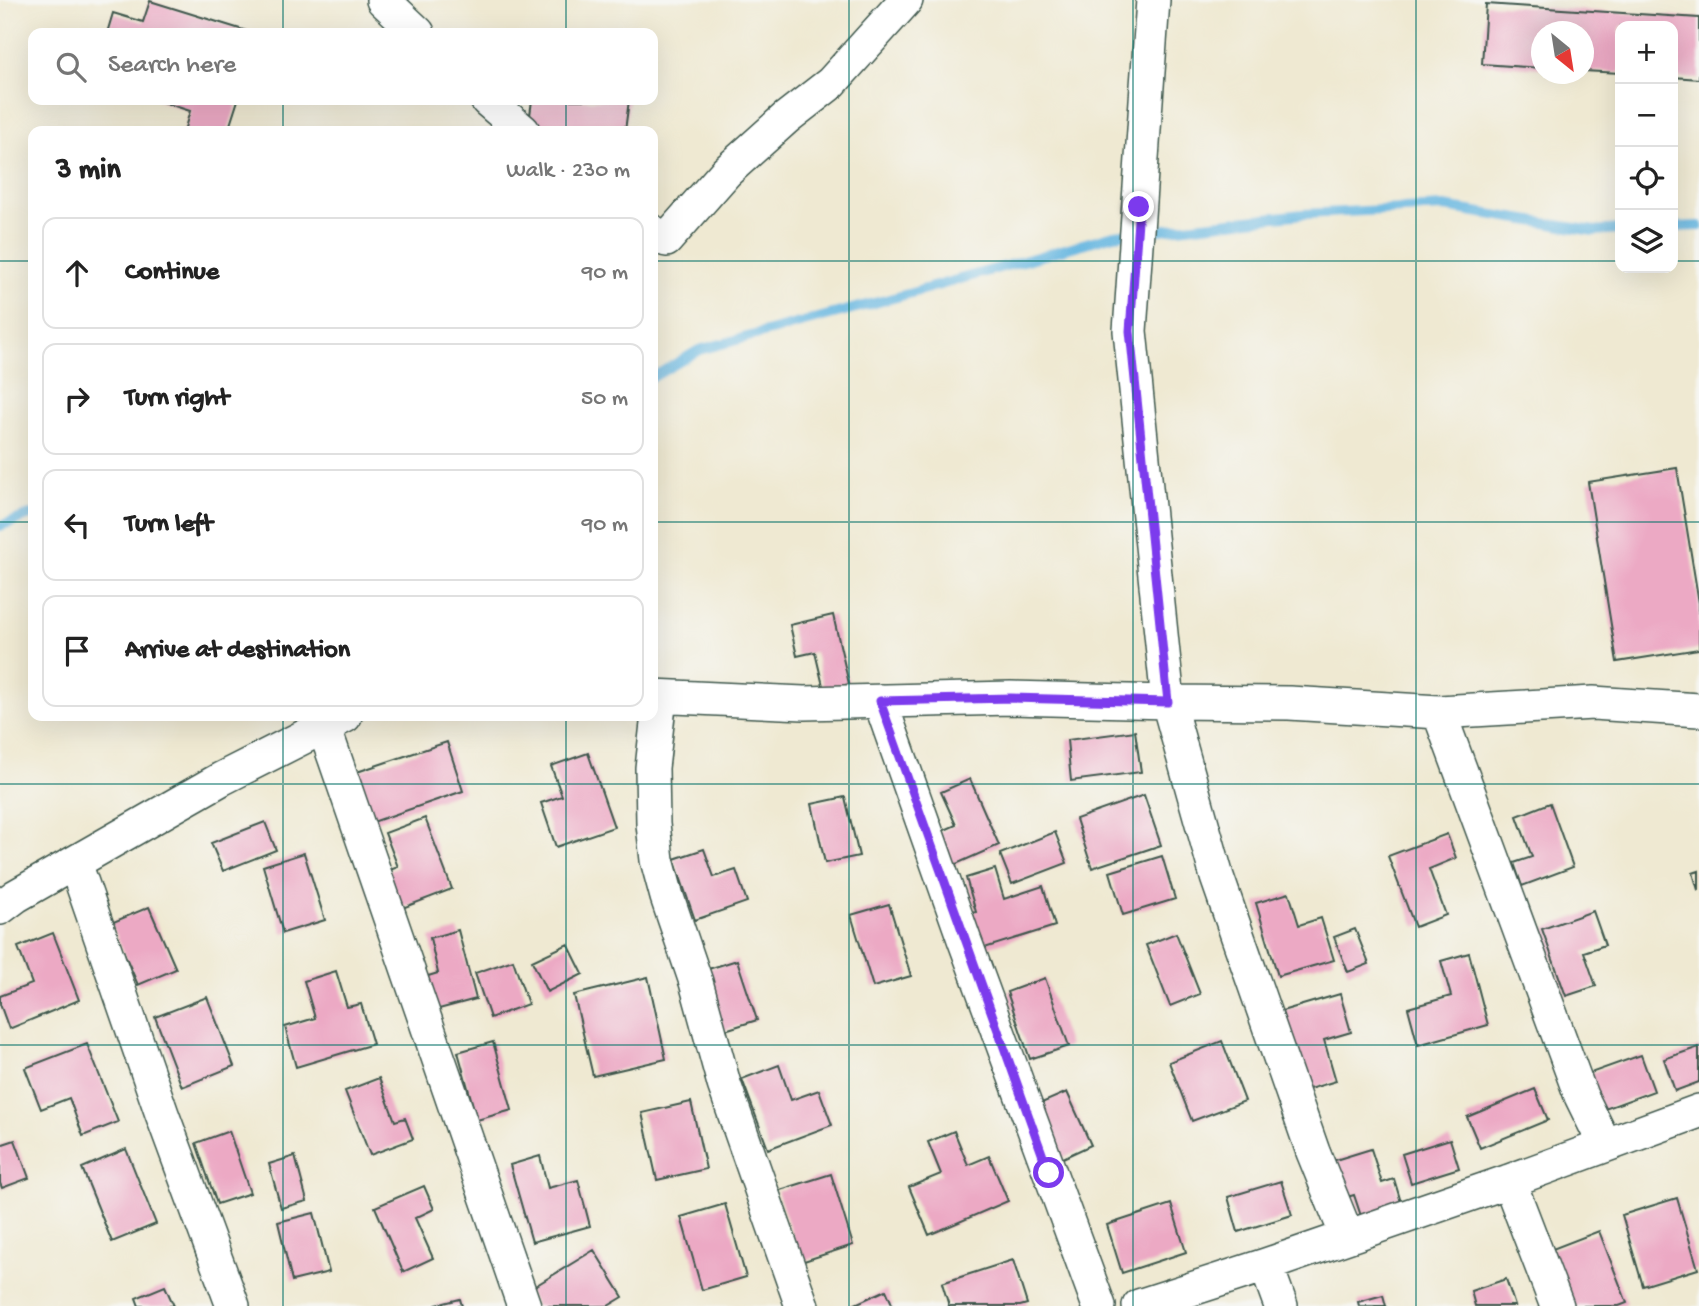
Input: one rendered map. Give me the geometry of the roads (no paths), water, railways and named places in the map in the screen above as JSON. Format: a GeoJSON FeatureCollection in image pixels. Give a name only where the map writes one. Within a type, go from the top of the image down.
{"type":"FeatureCollection","features":[{"type":"Feature","properties":{"kind":"street"},"geometry":{"type":"LineString","coordinates":[[383,0],[413,28]]}},
{"type":"Feature","properties":{"kind":"street"},"geometry":{"type":"LineString","coordinates":[[658,235],[666,240],[726,172],[786,118],[831,83],[906,0]]}},
{"type":"Feature","properties":{"kind":"street"},"geometry":{"type":"LineString","coordinates":[[1153,0],[1130,331],[1168,702],[1217,877],[1313,1152],[1347,1236]]}},
{"type":"Feature","properties":{"kind":"street"},"geometry":{"type":"LineString","coordinates":[[493,105],[517,126]]}},
{"type":"Feature","properties":{"kind":"street"},"geometry":{"type":"LineString","coordinates":[[658,696],[804,703],[1011,698],[1289,703],[1438,712],[1593,703],[1699,710]]}},
{"type":"Feature","properties":{"kind":"street"},"geometry":{"type":"LineString","coordinates":[[880,701],[982,991],[1098,1306]]}},
{"type":"Feature","properties":{"kind":"street"},"geometry":{"type":"LineString","coordinates":[[1438,712],[1581,1096],[1605,1145]]}},
{"type":"Feature","properties":{"kind":"street"},"geometry":{"type":"LineString","coordinates":[[0,908],[221,779],[334,721],[524,1306]]}},
{"type":"Feature","properties":{"kind":"street"},"geometry":{"type":"LineString","coordinates":[[655,721],[652,768],[657,860],[696,982],[724,1083],[802,1306]]}},
{"type":"Feature","properties":{"kind":"street"},"geometry":{"type":"LineString","coordinates":[[75,863],[162,1114],[233,1306]]}},
{"type":"Feature","properties":{"kind":"street"},"geometry":{"type":"LineString","coordinates":[[1139,1306],[1509,1181],[1699,1111]]}},
{"type":"Feature","properties":{"kind":"street"},"geometry":{"type":"LineString","coordinates":[[1509,1181],[1557,1306]]}},
{"type":"Feature","properties":{"kind":"street"},"geometry":{"type":"LineString","coordinates":[[1266,1265],[1282,1306]]}},
{"type":"Feature","properties":{"kind":"waterway"},"geometry":{"type":"LineString","coordinates":[[658,374],[699,350],[1114,235],[1303,214],[1444,207],[1594,231],[1615,229]]}},
{"type":"Feature","properties":{"kind":"waterway"},"geometry":{"type":"LineString","coordinates":[[1678,227],[1699,226]]}},
{"type":"Feature","properties":{"kind":"waterway"},"geometry":{"type":"LineString","coordinates":[[0,526],[28,516]]}}]}
